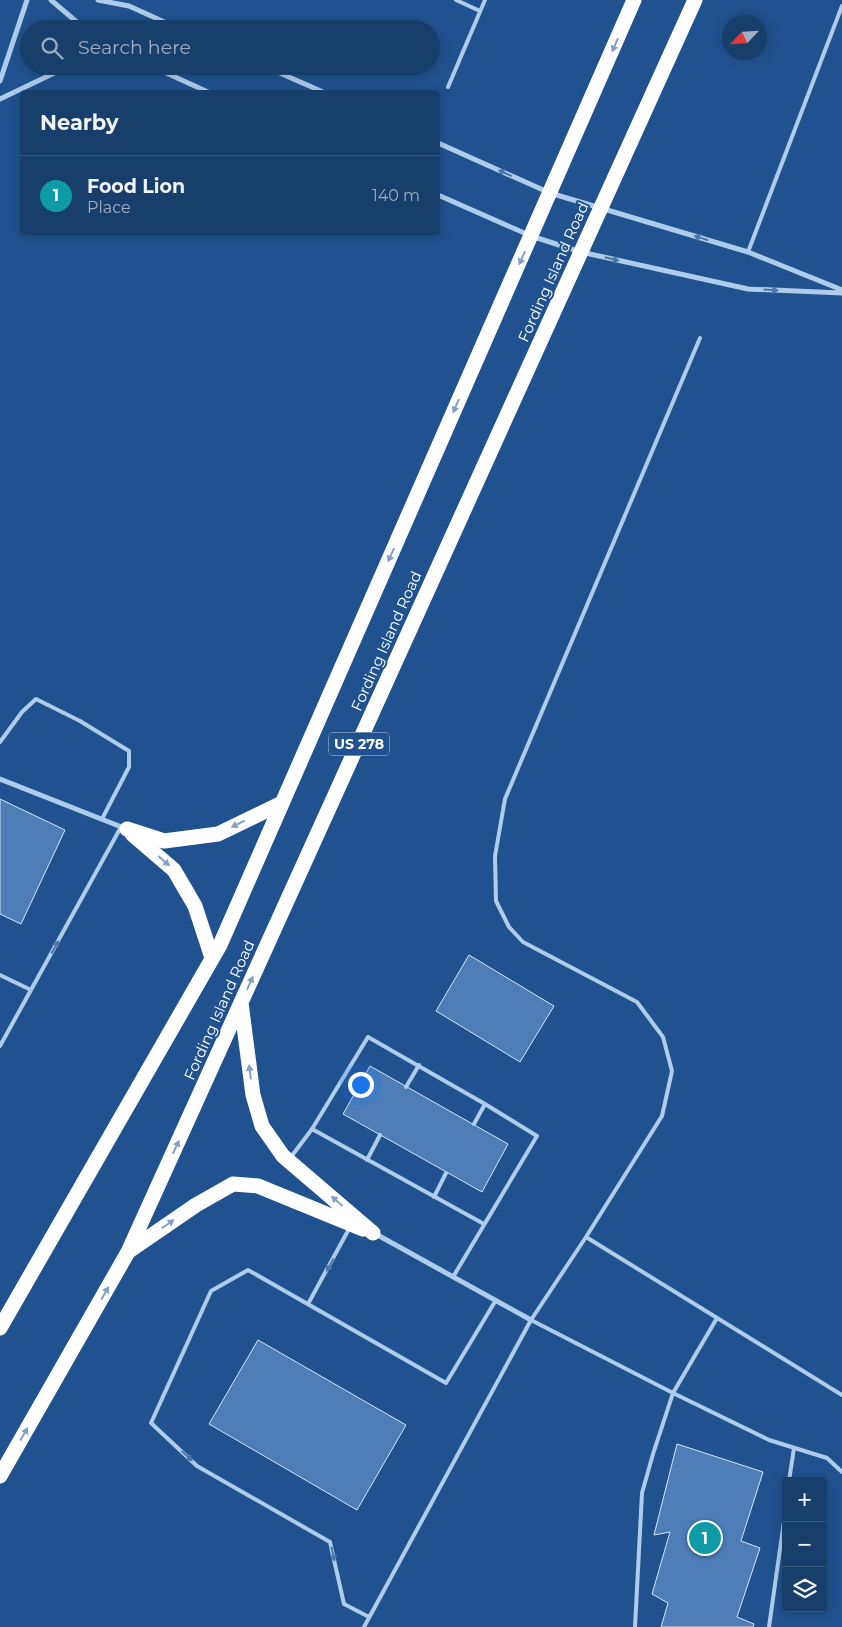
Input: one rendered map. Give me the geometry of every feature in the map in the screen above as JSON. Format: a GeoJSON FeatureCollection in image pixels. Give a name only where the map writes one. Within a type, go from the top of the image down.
{"type":"FeatureCollection","features":[{"type":"Feature","properties":{"kind":"highway","name":"Fording Island Road"},"geometry":{"type":"LineString","coordinates":[[0,1328],[220,945],[634,0]]}},
{"type":"Feature","properties":{"kind":"highway","name":"Fording Island Road"},"geometry":{"type":"LineString","coordinates":[[0,1476],[128,1252],[695,0]]}},
{"type":"Feature","properties":{"kind":"highway"},"geometry":{"type":"LineString","coordinates":[[124,828],[164,841],[218,834],[282,803]]}},
{"type":"Feature","properties":{"kind":"highway"},"geometry":{"type":"LineString","coordinates":[[124,828],[174,870],[195,906],[212,958]]}},
{"type":"Feature","properties":{"kind":"highway"},"geometry":{"type":"LineString","coordinates":[[241,1003],[253,1094],[262,1126],[283,1156],[353,1221]]}},
{"type":"Feature","properties":{"kind":"highway"},"geometry":{"type":"LineString","coordinates":[[128,1252],[196,1205],[233,1184],[258,1186],[353,1221],[373,1233]]}},
{"type":"Feature","properties":{"kind":"street"},"geometry":{"type":"LineString","coordinates":[[20,20],[27,0]]}},
{"type":"Feature","properties":{"kind":"street"},"geometry":{"type":"LineString","coordinates":[[51,0],[74,20]]}},
{"type":"Feature","properties":{"kind":"street"},"geometry":{"type":"LineString","coordinates":[[98,0],[128,6],[160,20]]}},
{"type":"Feature","properties":{"kind":"street"},"geometry":{"type":"LineString","coordinates":[[0,81],[20,21]]}},
{"type":"Feature","properties":{"kind":"street"},"geometry":{"type":"LineString","coordinates":[[0,98],[50,75]]}},
{"type":"Feature","properties":{"kind":"street"},"geometry":{"type":"LineString","coordinates":[[171,75],[204,90]]}},
{"type":"Feature","properties":{"kind":"street"},"geometry":{"type":"LineString","coordinates":[[284,75],[318,90]]}},
{"type":"Feature","properties":{"kind":"street"},"geometry":{"type":"LineString","coordinates":[[440,144],[550,193],[748,252],[842,292]]}},
{"type":"Feature","properties":{"kind":"street"},"geometry":{"type":"LineString","coordinates":[[440,196],[531,236],[581,252],[748,289],[842,292]]}},
{"type":"Feature","properties":{"kind":"street"},"geometry":{"type":"LineString","coordinates":[[0,779],[124,828]]}},
{"type":"Feature","properties":{"kind":"street"},"geometry":{"type":"LineString","coordinates":[[373,1233],[531,1320]]}},
{"type":"Feature","properties":{"kind":"lane"},"geometry":{"type":"LineString","coordinates":[[456,0],[480,11]]}},
{"type":"Feature","properties":{"kind":"lane"},"geometry":{"type":"LineString","coordinates":[[448,87],[485,0]]}},
{"type":"Feature","properties":{"kind":"lane"},"geometry":{"type":"LineString","coordinates":[[748,252],[842,6]]}},
{"type":"Feature","properties":{"kind":"lane"},"geometry":{"type":"LineString","coordinates":[[364,1627],[531,1320],[662,1116],[672,1071],[663,1037],[637,1002],[523,942],[509,927],[496,901],[494,856],[505,799],[700,338]]}},
{"type":"Feature","properties":{"kind":"lane"},"geometry":{"type":"LineString","coordinates":[[0,742],[22,712],[36,699],[80,721],[129,751],[128,767],[102,820]]}},
{"type":"Feature","properties":{"kind":"lane"},"geometry":{"type":"LineString","coordinates":[[0,1046],[124,828]]}},
{"type":"Feature","properties":{"kind":"lane"},"geometry":{"type":"LineString","coordinates":[[0,975],[31,990]]}},
{"type":"Feature","properties":{"kind":"lane"},"geometry":{"type":"LineString","coordinates":[[289,1160],[312,1129],[368,1037],[419,1065],[536,1136],[453,1277]]}},
{"type":"Feature","properties":{"kind":"lane"},"geometry":{"type":"LineString","coordinates":[[406,1086],[419,1065]]}},
{"type":"Feature","properties":{"kind":"lane"},"geometry":{"type":"LineString","coordinates":[[474,1124],[485,1104]]}},
{"type":"Feature","properties":{"kind":"lane"},"geometry":{"type":"LineString","coordinates":[[312,1129],[484,1224]]}},
{"type":"Feature","properties":{"kind":"lane"},"geometry":{"type":"LineString","coordinates":[[367,1160],[380,1135]]}},
{"type":"Feature","properties":{"kind":"lane"},"geometry":{"type":"LineString","coordinates":[[434,1197],[446,1172]]}},
{"type":"Feature","properties":{"kind":"lane"},"geometry":{"type":"LineString","coordinates":[[308,1304],[353,1221]]}},
{"type":"Feature","properties":{"kind":"lane"},"geometry":{"type":"LineString","coordinates":[[586,1237],[842,1395]]}},
{"type":"Feature","properties":{"kind":"lane"},"geometry":{"type":"LineString","coordinates":[[369,1617],[344,1604],[330,1542],[197,1466],[151,1423],[211,1291],[248,1270],[446,1383],[496,1300]]}},
{"type":"Feature","properties":{"kind":"lane"},"geometry":{"type":"LineString","coordinates":[[635,1627],[642,1493],[673,1393],[717,1318]]}},
{"type":"Feature","properties":{"kind":"lane"},"geometry":{"type":"LineString","coordinates":[[531,1320],[769,1440],[826,1458],[842,1472]]}},
{"type":"Feature","properties":{"kind":"lane"},"geometry":{"type":"LineString","coordinates":[[790,1477],[794,1448]]}},
{"type":"Feature","properties":{"kind":"lane"},"geometry":{"type":"LineString","coordinates":[[768,1627],[784,1522]]}},
{"type":"Feature","properties":{"kind":"building"},"geometry":{"type":"Polygon","coordinates":[[[0,799],[65,830],[21,924],[0,914],[0,799]]]}},
{"type":"Feature","properties":{"kind":"building"},"geometry":{"type":"Polygon","coordinates":[[[469,955],[554,1006],[520,1062],[436,1011],[469,955]]]}},
{"type":"Feature","properties":{"kind":"building"},"geometry":{"type":"Polygon","coordinates":[[[370,1066],[508,1144],[482,1192],[343,1114],[370,1066]]]}},
{"type":"Feature","properties":{"kind":"building"},"geometry":{"type":"Polygon","coordinates":[[[258,1340],[406,1425],[357,1510],[209,1424],[258,1340]]]}},
{"type":"Feature","properties":{"kind":"building"},"geometry":{"type":"Polygon","coordinates":[[[677,1444],[763,1472],[741,1541],[760,1548],[737,1617],[754,1624],[753,1627],[661,1627],[668,1603],[652,1594],[670,1532],[654,1535],[677,1444]]]}},
{"type":"Feature","properties":{"kind":"place","name":"Food Lion"},"geometry":{"type":"Point","coordinates":[705,1538]}}]}
